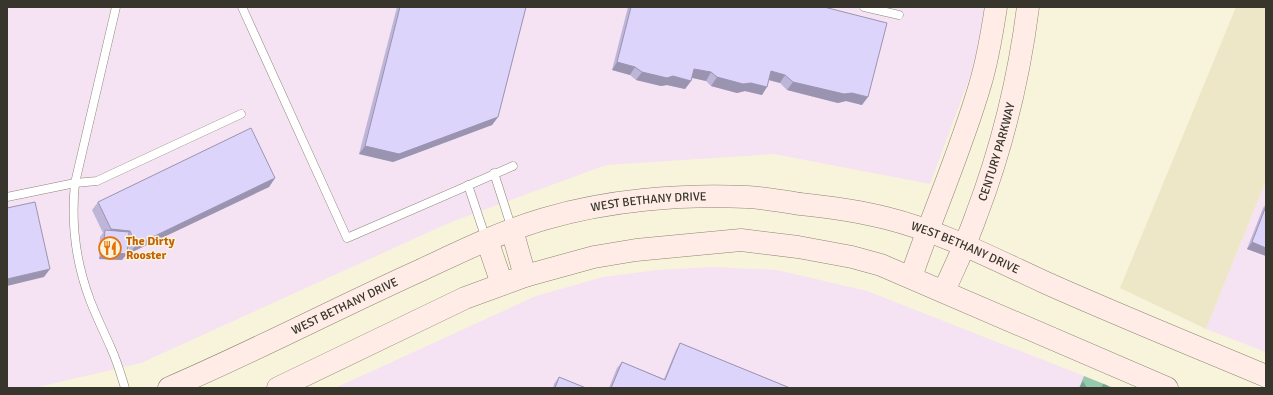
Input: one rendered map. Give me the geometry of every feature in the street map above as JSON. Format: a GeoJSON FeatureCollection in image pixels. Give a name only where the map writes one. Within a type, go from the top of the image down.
{"type":"FeatureCollection","features":[{"type":"Feature","properties":{"kind":"main road"},"geometry":{"type":"LineString","coordinates":[[911,278],[927,231],[955,162],[980,85],[990,43],[996,7]]}},
{"type":"Feature","properties":{"kind":"main road","name":"CENTURY PARKWAY"},"geometry":{"type":"LineString","coordinates":[[944,292],[976,216],[990,177],[1009,113],[1025,39],[1028,7]]}},
{"type":"Feature","properties":{"kind":"main road","name":"WEST BETHANY DRIVE"},"geometry":{"type":"LineString","coordinates":[[169,388],[387,286],[512,230],[546,218],[594,207],[632,201],[704,196],[750,198],[847,209],[888,218],[964,245],[1044,282],[1266,376]]}},
{"type":"Feature","properties":{"kind":"main road"},"geometry":{"type":"LineString","coordinates":[[512,230],[525,276]]}},
{"type":"Feature","properties":{"kind":"main road"},"geometry":{"type":"LineString","coordinates":[[487,240],[502,284]]}},
{"type":"Feature","properties":{"kind":"main road"},"geometry":{"type":"LineString","coordinates":[[278,388],[465,298],[525,276],[594,257],[622,252],[740,240],[798,247],[852,256],[881,265],[1167,388]]}},
{"type":"Feature","properties":{"kind":"lane"},"geometry":{"type":"LineString","coordinates":[[116,7],[75,183],[73,205],[75,237],[80,268],[89,300],[112,349],[125,388]]}},
{"type":"Feature","properties":{"kind":"lane"},"geometry":{"type":"LineString","coordinates":[[242,7],[348,238],[513,166]]}},
{"type":"Feature","properties":{"kind":"lane"},"geometry":{"type":"LineString","coordinates":[[864,7],[898,15]]}},
{"type":"Feature","properties":{"kind":"lane"},"geometry":{"type":"LineString","coordinates":[[7,197],[75,183],[97,181],[241,114]]}},
{"type":"Feature","properties":{"kind":"lane"},"geometry":{"type":"LineString","coordinates":[[494,173],[512,230]]}},
{"type":"Feature","properties":{"kind":"lane"},"geometry":{"type":"LineString","coordinates":[[468,185],[487,240]]}},
{"type":"Feature","properties":{"kind":"shaded area"},"geometry":{"type":"Polygon","coordinates":[[[7,7],[986,7],[978,55],[930,184],[774,154],[606,165],[451,222],[141,363],[34,388],[7,388],[7,7]]]}},
{"type":"Feature","properties":{"kind":"shaded area"},"geometry":{"type":"Polygon","coordinates":[[[1236,7],[1266,7],[1266,180],[1206,329],[1120,288],[1236,7]]]}},
{"type":"Feature","properties":{"kind":"shaded area"},"geometry":{"type":"Polygon","coordinates":[[[1266,180],[1266,352],[1206,329],[1266,180]]]}},
{"type":"Feature","properties":{"kind":"shaded area"},"geometry":{"type":"Polygon","coordinates":[[[712,267],[777,270],[867,291],[1084,376],[1079,388],[335,388],[536,296],[603,277],[657,270],[712,267]]]}},
{"type":"Feature","properties":{"kind":"green space"},"geometry":{"type":"Polygon","coordinates":[[[1084,376],[1114,388],[1079,388],[1084,376]]]}},
{"type":"Feature","properties":{"kind":"building"},"geometry":{"type":"Polygon","coordinates":[[[400,7],[526,7],[498,117],[399,154],[365,146],[400,7]]]}},
{"type":"Feature","properties":{"kind":"building"},"geometry":{"type":"Polygon","coordinates":[[[631,7],[824,7],[887,23],[868,97],[852,93],[844,94],[793,82],[785,75],[771,71],[767,87],[751,83],[743,84],[717,77],[711,72],[694,69],[691,81],[673,76],[667,78],[642,72],[635,67],[617,62],[631,7]]]}},
{"type":"Feature","properties":{"kind":"building"},"geometry":{"type":"Polygon","coordinates":[[[251,128],[275,178],[136,245],[130,231],[111,229],[98,202],[251,128]]]}},
{"type":"Feature","properties":{"kind":"building"},"geometry":{"type":"Polygon","coordinates":[[[35,202],[50,269],[7,279],[7,208],[35,202]]]}},
{"type":"Feature","properties":{"kind":"building"},"geometry":{"type":"Polygon","coordinates":[[[1266,206],[1266,248],[1252,242],[1266,206]]]}},
{"type":"Feature","properties":{"kind":"building"},"geometry":{"type":"Polygon","coordinates":[[[105,230],[129,232],[127,254],[103,252],[105,230]]]}},
{"type":"Feature","properties":{"kind":"building"},"geometry":{"type":"Polygon","coordinates":[[[680,343],[790,388],[611,388],[622,362],[665,380],[680,343]]]}},
{"type":"Feature","properties":{"kind":"building"},"geometry":{"type":"Polygon","coordinates":[[[559,377],[586,388],[555,388],[559,377]]]}},
{"type":"Feature","properties":{"kind":"place","name":"The Dirty Rooster"},"geometry":{"type":"Point","coordinates":[110,248]}}]}
